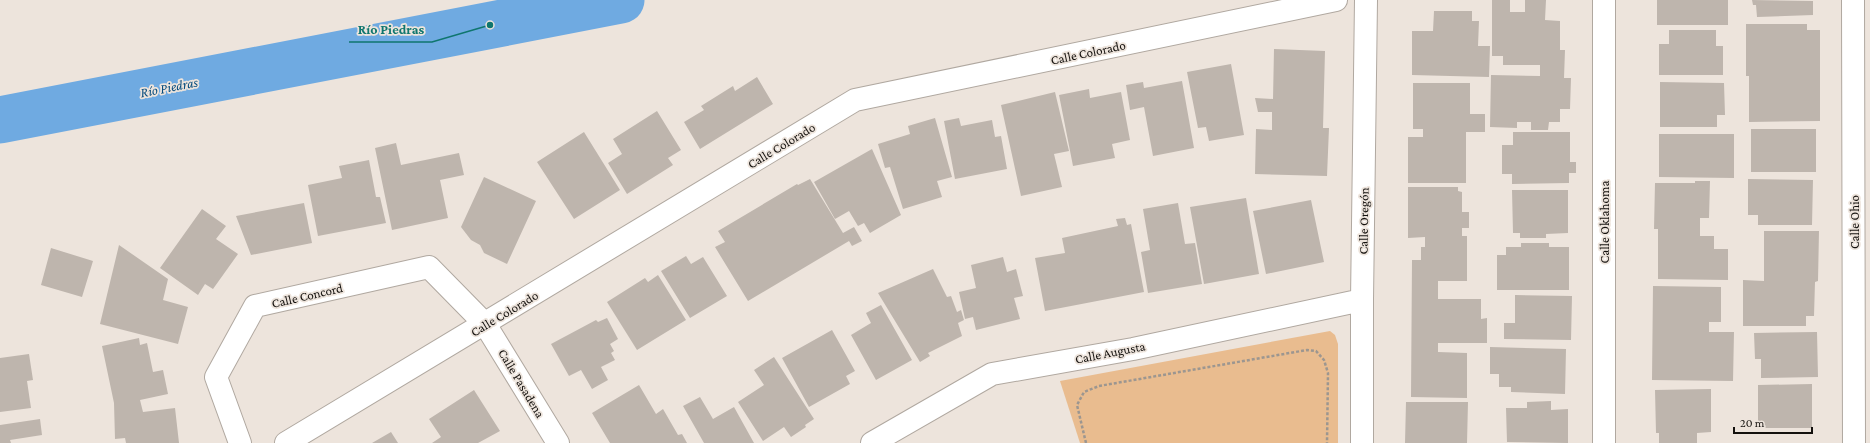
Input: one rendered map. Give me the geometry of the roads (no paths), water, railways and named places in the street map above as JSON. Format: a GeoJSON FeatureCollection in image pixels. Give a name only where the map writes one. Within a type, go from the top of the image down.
{"type":"FeatureCollection","features":[{"type":"Feature","properties":{"kind":"street","name":"Calle Colorado"},"geometry":{"type":"LineString","coordinates":[[286,443],[856,100],[1336,0]]}},
{"type":"Feature","properties":{"kind":"street","name":"Calle Oregón"},"geometry":{"type":"LineString","coordinates":[[1362,443],[1362,300],[1366,0]]}},
{"type":"Feature","properties":{"kind":"street","name":"Calle Oklahoma"},"geometry":{"type":"LineString","coordinates":[[1604,0],[1604,443]]}},
{"type":"Feature","properties":{"kind":"street","name":"Calle Ohio"},"geometry":{"type":"LineString","coordinates":[[1853,0],[1854,443]]}},
{"type":"Feature","properties":{"kind":"street","name":"Calle Concord"},"geometry":{"type":"LineString","coordinates":[[240,443],[216,377],[255,306],[428,267],[485,324]]}},
{"type":"Feature","properties":{"kind":"street","name":"Calle Augusta"},"geometry":{"type":"LineString","coordinates":[[872,443],[992,374],[1133,349],[1362,300]]}},
{"type":"Feature","properties":{"kind":"street","name":"Calle Pasadena"},"geometry":{"type":"LineString","coordinates":[[485,324],[558,443]]}},
{"type":"Feature","properties":{"kind":"waterway","name":"Río Piedras"},"geometry":{"type":"LineString","coordinates":[[0,120],[621,0]]}},
{"type":"Feature","properties":{"kind":"place","name":"Río Piedras"},"geometry":{"type":"Point","coordinates":[490,25]}}]}
